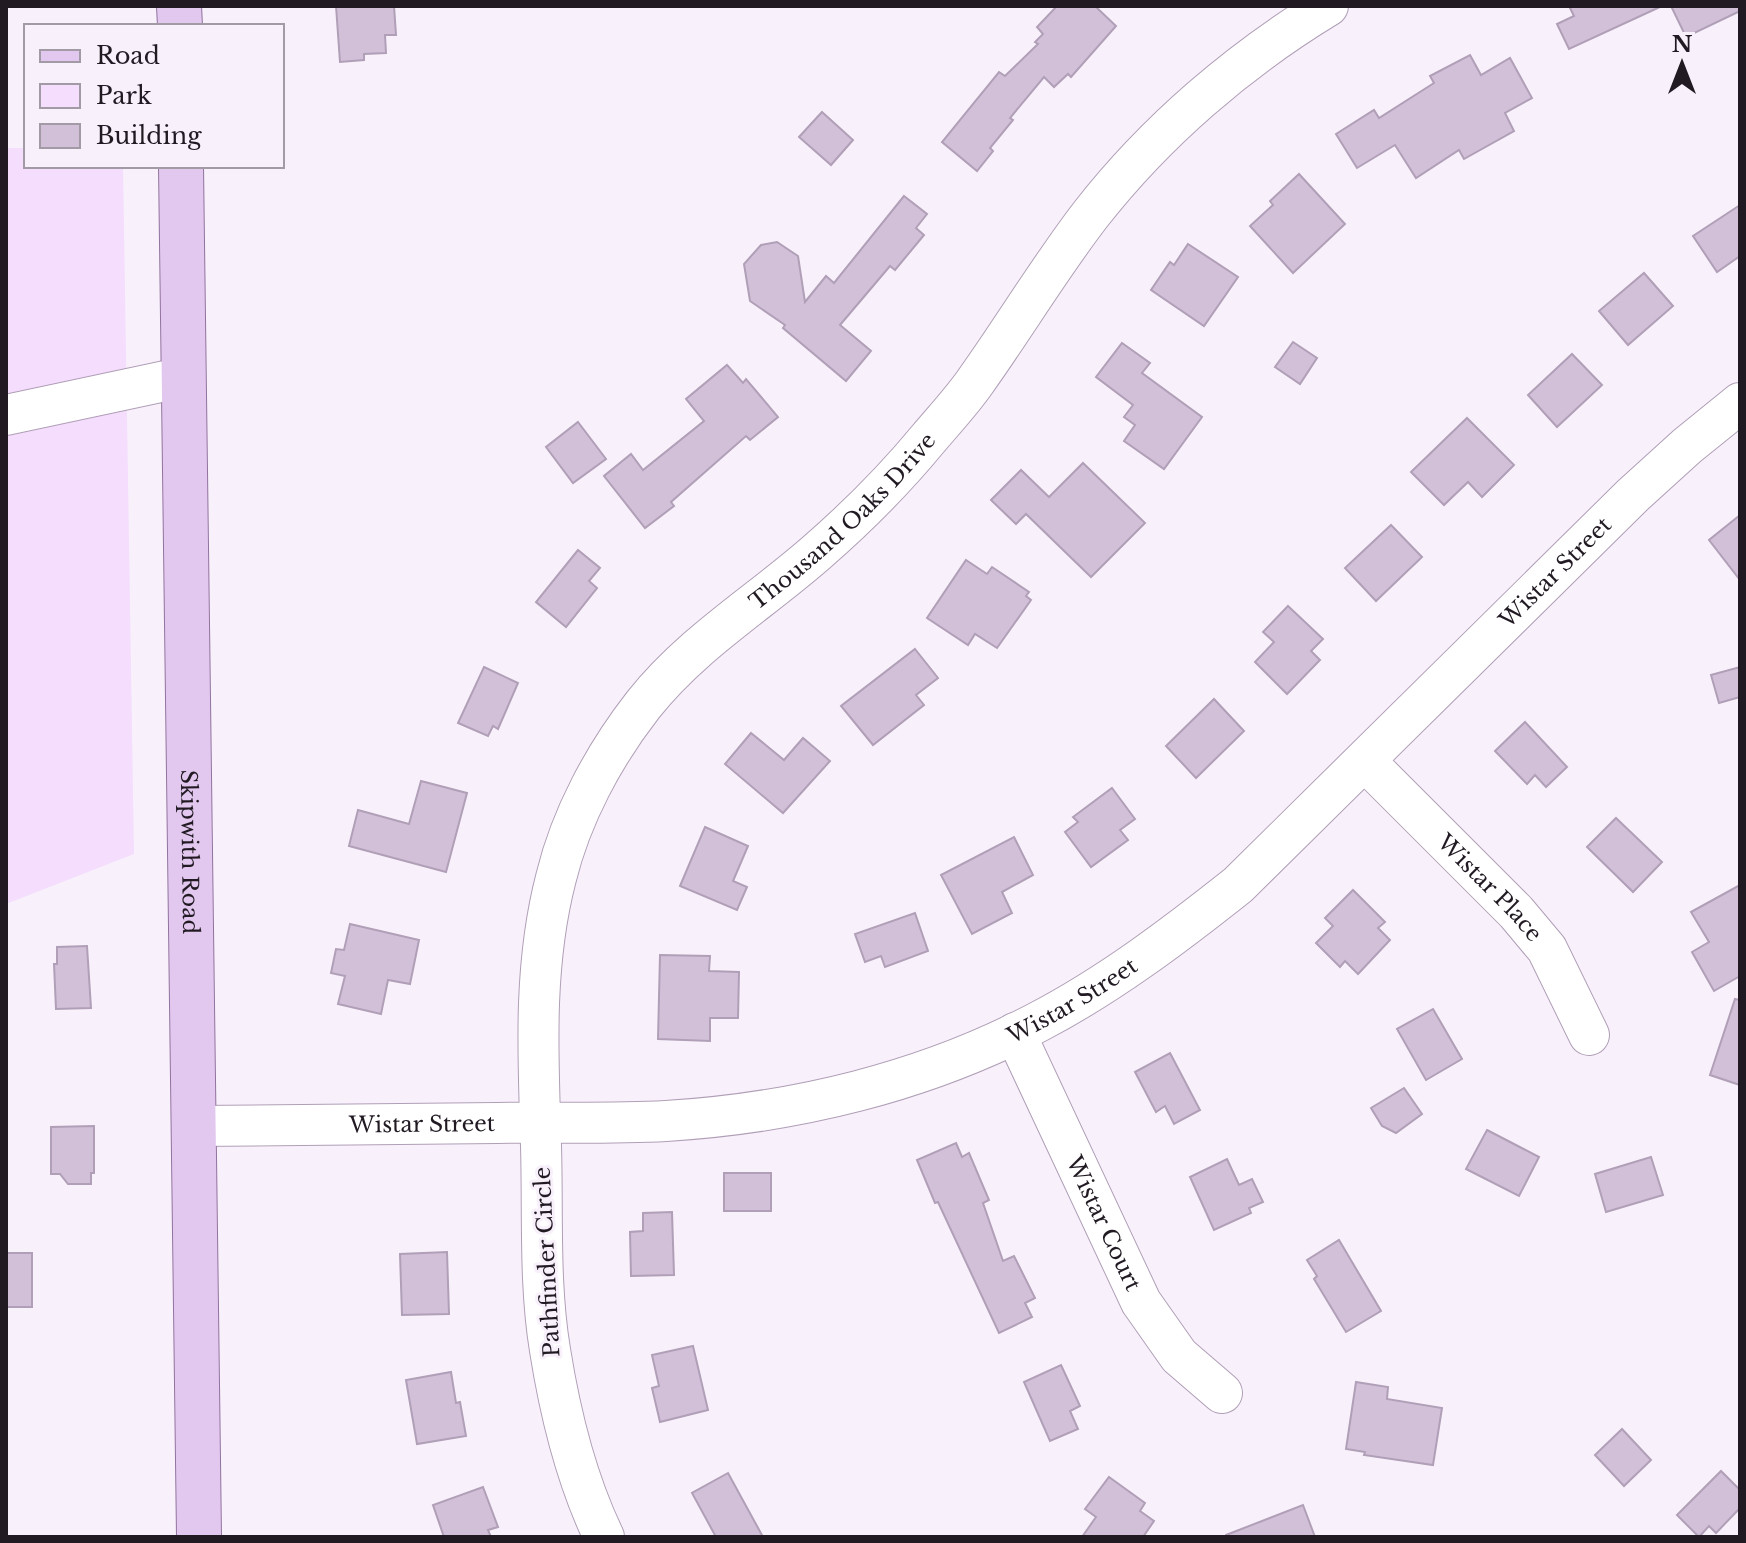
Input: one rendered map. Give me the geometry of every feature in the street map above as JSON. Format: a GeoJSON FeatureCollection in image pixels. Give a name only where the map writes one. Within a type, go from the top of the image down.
{"type":"FeatureCollection","features":[{"type":"Feature","properties":{"kind":"main road","name":"Skipwith Road"},"geometry":{"type":"LineString","coordinates":[[181,168],[199,1537]]}},
{"type":"Feature","properties":{"kind":"street","name":"Thousand Oaks Drive"},"geometry":{"type":"LineString","coordinates":[[540,1123],[537,1062],[540,964],[556,876],[580,809],[606,759],[643,705],[678,666],[724,624],[817,552],[911,459],[973,385],[1067,247],[1126,172],[1198,101],[1263,49],[1328,6]]}},
{"type":"Feature","properties":{"kind":"street"},"geometry":{"type":"LineString","coordinates":[[6,415],[184,377]]}},
{"type":"Feature","properties":{"kind":"street","name":"Wistar Street"},"geometry":{"type":"LineString","coordinates":[[194,1126],[665,1121],[743,1114],[814,1103],[904,1078],[968,1055],[1078,1001],[1238,885],[1633,495],[1740,403]]}},
{"type":"Feature","properties":{"kind":"street","name":"Wistar Place"},"geometry":{"type":"LineString","coordinates":[[1365,761],[1516,912],[1547,949],[1589,1035]]}},
{"type":"Feature","properties":{"kind":"street","name":"Wistar Court"},"geometry":{"type":"LineString","coordinates":[[1015,1033],[1141,1302],[1179,1356],[1222,1393]]}},
{"type":"Feature","properties":{"kind":"street","name":"Pathfinder Circle"},"geometry":{"type":"LineString","coordinates":[[540,1123],[549,1348],[573,1458],[604,1537]]}},
{"type":"Feature","properties":{"kind":"green space"},"geometry":{"type":"Polygon","coordinates":[[[6,148],[24,148],[24,168],[123,168],[134,854],[6,904],[6,148]]]}},
{"type":"Feature","properties":{"kind":"building"},"geometry":{"type":"Polygon","coordinates":[[[336,6],[394,6],[396,35],[385,35],[386,53],[364,54],[364,60],[340,62],[336,6]]]}},
{"type":"Feature","properties":{"kind":"building"},"geometry":{"type":"Polygon","coordinates":[[[1057,6],[1095,6],[1116,26],[1071,77],[1068,74],[1054,87],[1044,77],[1010,118],[1013,120],[990,148],[993,151],[977,171],[942,142],[999,72],[1005,76],[1038,44],[1035,42],[1043,34],[1037,27],[1057,6]]]}},
{"type":"Feature","properties":{"kind":"building"},"geometry":{"type":"Polygon","coordinates":[[[1569,6],[1662,6],[1569,49],[1557,24],[1574,16],[1569,6]]]}},
{"type":"Feature","properties":{"kind":"building"},"geometry":{"type":"Polygon","coordinates":[[[1671,6],[1740,6],[1740,11],[1686,37],[1671,6]]]}},
{"type":"Feature","properties":{"kind":"building"},"geometry":{"type":"Polygon","coordinates":[[[1470,55],[1481,75],[1510,58],[1532,98],[1505,113],[1514,131],[1464,159],[1459,150],[1416,178],[1395,145],[1357,168],[1336,134],[1374,110],[1379,118],[1434,83],[1430,76],[1470,55]]]}},
{"type":"Feature","properties":{"kind":"building"},"geometry":{"type":"Polygon","coordinates":[[[822,112],[853,140],[831,165],[799,137],[822,112]]]}},
{"type":"Feature","properties":{"kind":"building"},"geometry":{"type":"Polygon","coordinates":[[[1299,174],[1345,224],[1293,273],[1250,226],[1273,205],[1270,201],[1299,174]]]}},
{"type":"Feature","properties":{"kind":"building"},"geometry":{"type":"Polygon","coordinates":[[[904,196],[927,214],[916,228],[924,235],[895,270],[890,266],[840,325],[871,351],[846,381],[783,328],[785,325],[750,301],[744,264],[761,245],[777,242],[798,256],[805,302],[826,276],[834,283],[904,196]]]}},
{"type":"Feature","properties":{"kind":"building"},"geometry":{"type":"Polygon","coordinates":[[[1740,205],[1740,256],[1717,272],[1693,236],[1740,205]]]}},
{"type":"Feature","properties":{"kind":"building"},"geometry":{"type":"Polygon","coordinates":[[[1188,244],[1238,277],[1204,326],[1151,290],[1170,262],[1174,265],[1188,244]]]}},
{"type":"Feature","properties":{"kind":"building"},"geometry":{"type":"Polygon","coordinates":[[[1644,273],[1673,306],[1628,345],[1599,311],[1644,273]]]}},
{"type":"Feature","properties":{"kind":"building"},"geometry":{"type":"Polygon","coordinates":[[[1293,342],[1317,358],[1300,384],[1275,367],[1293,342]]]}},
{"type":"Feature","properties":{"kind":"building"},"geometry":{"type":"Polygon","coordinates":[[[1122,343],[1150,363],[1142,373],[1202,417],[1164,469],[1124,441],[1135,425],[1124,417],[1133,405],[1096,377],[1122,343]]]}},
{"type":"Feature","properties":{"kind":"building"},"geometry":{"type":"Polygon","coordinates":[[[1572,354],[1602,385],[1557,427],[1528,395],[1572,354]]]}},
{"type":"Feature","properties":{"kind":"building"},"geometry":{"type":"Polygon","coordinates":[[[727,365],[743,383],[746,379],[778,417],[750,440],[746,436],[671,502],[674,506],[645,528],[604,476],[631,454],[643,470],[704,421],[686,399],[727,365]]]}},
{"type":"Feature","properties":{"kind":"building"},"geometry":{"type":"Polygon","coordinates":[[[1467,418],[1514,465],[1482,497],[1468,482],[1444,505],[1411,472],[1467,418]]]}},
{"type":"Feature","properties":{"kind":"building"},"geometry":{"type":"Polygon","coordinates":[[[578,422],[606,459],[573,483],[546,447],[578,422]]]}},
{"type":"Feature","properties":{"kind":"building"},"geometry":{"type":"Polygon","coordinates":[[[1083,463],[1145,523],[1091,577],[1026,514],[1016,524],[991,500],[1021,470],[1049,497],[1083,463]]]}},
{"type":"Feature","properties":{"kind":"building"},"geometry":{"type":"Polygon","coordinates":[[[1740,515],[1740,580],[1709,540],[1740,515]]]}},
{"type":"Feature","properties":{"kind":"building"},"geometry":{"type":"Polygon","coordinates":[[[1391,525],[1422,557],[1376,601],[1345,568],[1391,525]]]}},
{"type":"Feature","properties":{"kind":"building"},"geometry":{"type":"Polygon","coordinates":[[[578,550],[600,568],[589,581],[597,588],[566,627],[536,602],[578,550]]]}},
{"type":"Feature","properties":{"kind":"building"},"geometry":{"type":"Polygon","coordinates":[[[966,560],[987,574],[992,567],[1029,592],[1026,596],[1031,600],[997,648],[975,634],[968,645],[927,618],[966,560]]]}},
{"type":"Feature","properties":{"kind":"building"},"geometry":{"type":"Polygon","coordinates":[[[1288,606],[1323,639],[1311,651],[1320,660],[1287,694],[1255,662],[1274,642],[1263,632],[1288,606]]]}},
{"type":"Feature","properties":{"kind":"building"},"geometry":{"type":"Polygon","coordinates":[[[915,649],[938,678],[916,695],[924,705],[873,745],[841,706],[915,649]]]}},
{"type":"Feature","properties":{"kind":"building"},"geometry":{"type":"Polygon","coordinates":[[[484,667],[518,683],[498,729],[493,726],[488,736],[458,723],[484,667]]]}},
{"type":"Feature","properties":{"kind":"building"},"geometry":{"type":"Polygon","coordinates":[[[1740,667],[1740,697],[1719,703],[1711,675],[1740,667]]]}},
{"type":"Feature","properties":{"kind":"building"},"geometry":{"type":"Polygon","coordinates":[[[1214,699],[1244,731],[1196,778],[1166,746],[1214,699]]]}},
{"type":"Feature","properties":{"kind":"building"},"geometry":{"type":"Polygon","coordinates":[[[1525,722],[1567,767],[1546,787],[1535,775],[1527,784],[1495,751],[1525,722]]]}},
{"type":"Feature","properties":{"kind":"building"},"geometry":{"type":"Polygon","coordinates":[[[751,733],[784,760],[803,738],[830,761],[783,813],[725,764],[751,733]]]}},
{"type":"Feature","properties":{"kind":"building"},"geometry":{"type":"Polygon","coordinates":[[[421,781],[467,793],[446,872],[349,846],[358,810],[409,824],[421,781]]]}},
{"type":"Feature","properties":{"kind":"building"},"geometry":{"type":"Polygon","coordinates":[[[1112,788],[1135,819],[1120,830],[1128,840],[1091,867],[1065,832],[1078,822],[1073,817],[1112,788]]]}},
{"type":"Feature","properties":{"kind":"building"},"geometry":{"type":"Polygon","coordinates":[[[1616,818],[1662,862],[1633,892],[1587,847],[1616,818]]]}},
{"type":"Feature","properties":{"kind":"building"},"geometry":{"type":"Polygon","coordinates":[[[705,827],[748,846],[733,881],[747,887],[737,910],[680,886],[705,827]]]}},
{"type":"Feature","properties":{"kind":"building"},"geometry":{"type":"Polygon","coordinates":[[[1014,837],[1033,875],[1002,892],[1012,913],[972,934],[941,875],[1014,837]]]}},
{"type":"Feature","properties":{"kind":"building"},"geometry":{"type":"Polygon","coordinates":[[[1740,885],[1740,976],[1714,991],[1692,952],[1709,942],[1691,912],[1740,885]]]}},
{"type":"Feature","properties":{"kind":"building"},"geometry":{"type":"Polygon","coordinates":[[[1353,890],[1385,922],[1378,928],[1390,940],[1358,974],[1345,961],[1340,967],[1316,943],[1333,926],[1325,918],[1353,890]]]}},
{"type":"Feature","properties":{"kind":"building"},"geometry":{"type":"Polygon","coordinates":[[[915,913],[928,951],[885,967],[881,956],[865,962],[855,934],[915,913]]]}},
{"type":"Feature","properties":{"kind":"building"},"geometry":{"type":"Polygon","coordinates":[[[350,924],[419,940],[410,984],[388,980],[381,1014],[338,1004],[345,976],[331,973],[336,949],[344,950],[350,924]]]}},
{"type":"Feature","properties":{"kind":"building"},"geometry":{"type":"Polygon","coordinates":[[[87,946],[91,1008],[56,1009],[54,964],[57,964],[57,947],[87,946]]]}},
{"type":"Feature","properties":{"kind":"building"},"geometry":{"type":"Polygon","coordinates":[[[660,955],[710,956],[709,971],[739,972],[738,1018],[710,1018],[710,1041],[658,1039],[660,955]]]}},
{"type":"Feature","properties":{"kind":"building"},"geometry":{"type":"Polygon","coordinates":[[[1735,999],[1740,1000],[1740,1085],[1710,1075],[1735,999]]]}},
{"type":"Feature","properties":{"kind":"building"},"geometry":{"type":"Polygon","coordinates":[[[1433,1009],[1462,1059],[1426,1080],[1397,1029],[1433,1009]]]}},
{"type":"Feature","properties":{"kind":"building"},"geometry":{"type":"Polygon","coordinates":[[[1170,1053],[1200,1110],[1174,1124],[1165,1106],[1156,1112],[1135,1072],[1170,1053]]]}},
{"type":"Feature","properties":{"kind":"building"},"geometry":{"type":"Polygon","coordinates":[[[1404,1088],[1422,1114],[1396,1133],[1382,1126],[1371,1108],[1404,1088]]]}},
{"type":"Feature","properties":{"kind":"building"},"geometry":{"type":"Polygon","coordinates":[[[94,1126],[94,1173],[91,1173],[91,1184],[68,1184],[60,1174],[51,1174],[51,1127],[94,1126]]]}},
{"type":"Feature","properties":{"kind":"building"},"geometry":{"type":"Polygon","coordinates":[[[1487,1130],[1539,1157],[1519,1196],[1466,1169],[1487,1130]]]}},
{"type":"Feature","properties":{"kind":"building"},"geometry":{"type":"Polygon","coordinates":[[[956,1143],[962,1157],[969,1153],[989,1200],[983,1203],[1003,1261],[1014,1256],[1035,1298],[1025,1303],[1032,1317],[999,1333],[917,1160],[956,1143]]]}},
{"type":"Feature","properties":{"kind":"building"},"geometry":{"type":"Polygon","coordinates":[[[1651,1157],[1663,1195],[1606,1212],[1595,1174],[1651,1157]]]}},
{"type":"Feature","properties":{"kind":"building"},"geometry":{"type":"Polygon","coordinates":[[[1227,1159],[1239,1185],[1252,1179],[1263,1202],[1249,1208],[1251,1213],[1214,1230],[1190,1177],[1227,1159]]]}},
{"type":"Feature","properties":{"kind":"building"},"geometry":{"type":"Polygon","coordinates":[[[724,1173],[771,1173],[771,1211],[724,1211],[724,1173]]]}},
{"type":"Feature","properties":{"kind":"building"},"geometry":{"type":"Polygon","coordinates":[[[672,1212],[674,1275],[631,1276],[630,1232],[643,1231],[643,1213],[672,1212]]]}},
{"type":"Feature","properties":{"kind":"building"},"geometry":{"type":"Polygon","coordinates":[[[1339,1240],[1381,1311],[1346,1332],[1314,1279],[1317,1276],[1307,1260],[1339,1240]]]}},
{"type":"Feature","properties":{"kind":"building"},"geometry":{"type":"Polygon","coordinates":[[[447,1252],[449,1314],[402,1315],[400,1254],[447,1252]]]}},
{"type":"Feature","properties":{"kind":"building"},"geometry":{"type":"Polygon","coordinates":[[[6,1253],[32,1253],[32,1307],[6,1307],[6,1253]]]}},
{"type":"Feature","properties":{"kind":"building"},"geometry":{"type":"Polygon","coordinates":[[[693,1346],[708,1410],[660,1422],[652,1388],[659,1386],[652,1355],[693,1346]]]}},
{"type":"Feature","properties":{"kind":"building"},"geometry":{"type":"Polygon","coordinates":[[[1061,1365],[1080,1406],[1070,1411],[1078,1429],[1050,1441],[1024,1382],[1061,1365]]]}},
{"type":"Feature","properties":{"kind":"building"},"geometry":{"type":"Polygon","coordinates":[[[451,1372],[466,1436],[417,1444],[406,1380],[451,1372]]]}},
{"type":"Feature","properties":{"kind":"building"},"geometry":{"type":"Polygon","coordinates":[[[1356,1382],[1388,1387],[1387,1399],[1442,1408],[1433,1465],[1364,1455],[1365,1452],[1346,1449],[1356,1382]]]}},
{"type":"Feature","properties":{"kind":"building"},"geometry":{"type":"Polygon","coordinates":[[[1622,1429],[1651,1460],[1624,1486],[1595,1455],[1622,1429]]]}},
{"type":"Feature","properties":{"kind":"building"},"geometry":{"type":"Polygon","coordinates":[[[1721,1471],[1740,1490],[1740,1508],[1716,1533],[1709,1526],[1699,1537],[1677,1515],[1721,1471]]]}},
{"type":"Feature","properties":{"kind":"building"},"geometry":{"type":"Polygon","coordinates":[[[728,1473],[763,1537],[716,1537],[692,1493],[728,1473]]]}},
{"type":"Feature","properties":{"kind":"building"},"geometry":{"type":"Polygon","coordinates":[[[1109,1477],[1145,1503],[1140,1511],[1154,1521],[1143,1537],[1082,1537],[1096,1517],[1085,1509],[1109,1477]]]}},
{"type":"Feature","properties":{"kind":"building"},"geometry":{"type":"Polygon","coordinates":[[[483,1487],[498,1527],[488,1530],[491,1537],[444,1537],[433,1505],[483,1487]]]}},
{"type":"Feature","properties":{"kind":"building"},"geometry":{"type":"Polygon","coordinates":[[[1303,1505],[1315,1537],[1226,1537],[1226,1535],[1303,1505]]]}}]}
